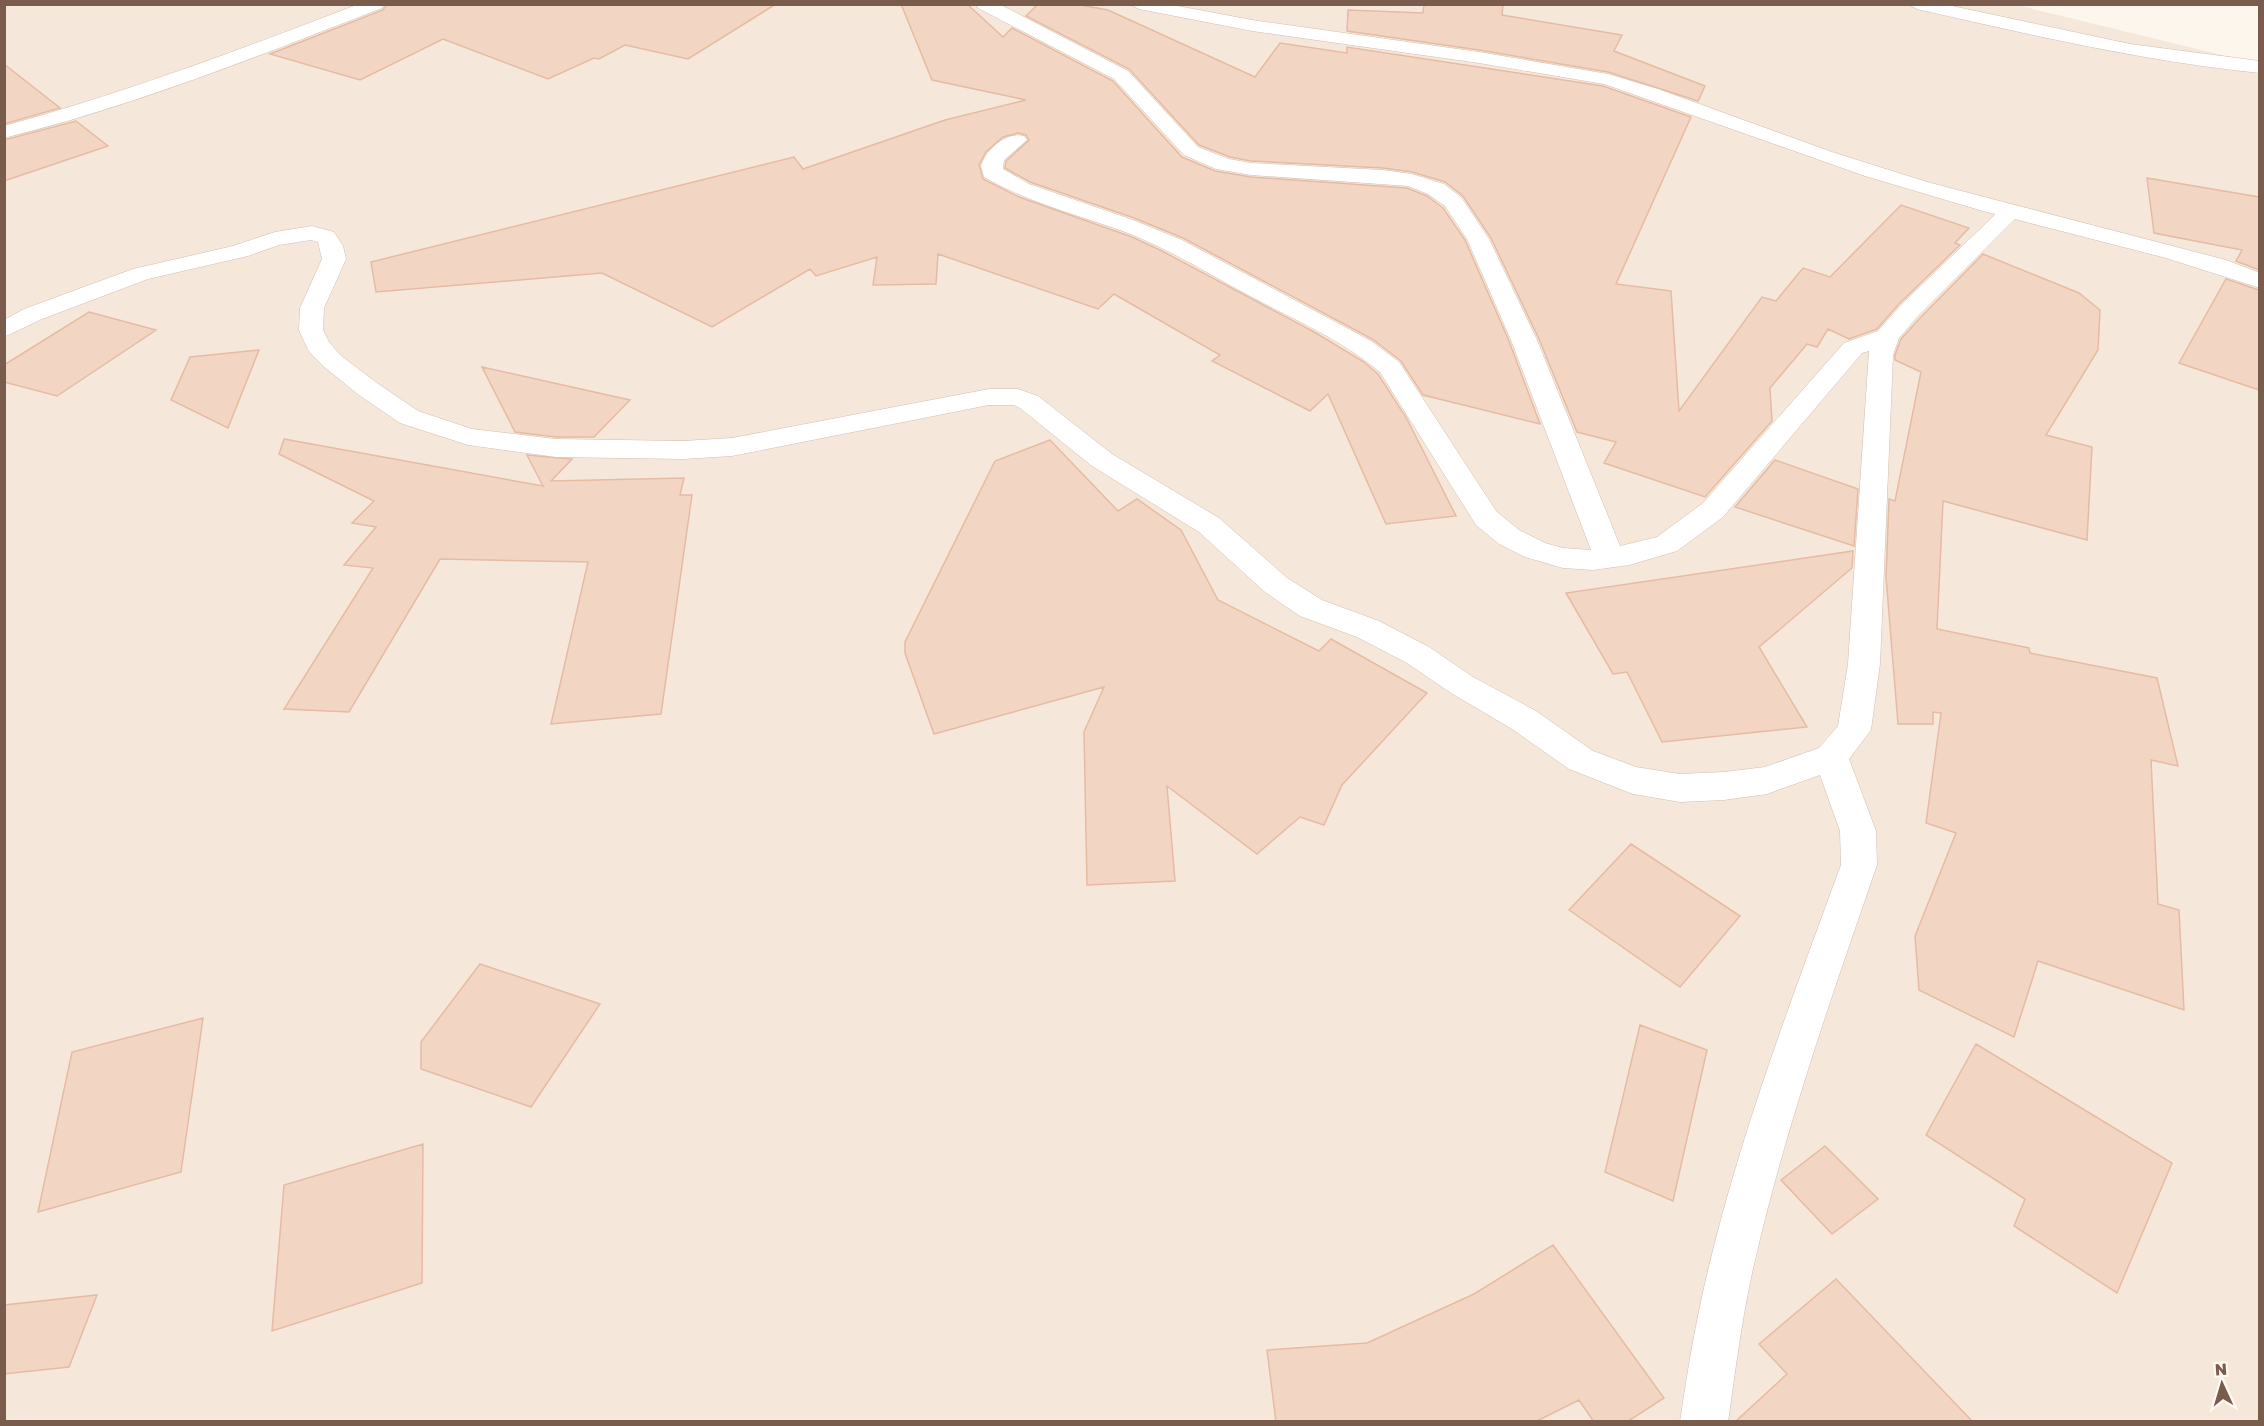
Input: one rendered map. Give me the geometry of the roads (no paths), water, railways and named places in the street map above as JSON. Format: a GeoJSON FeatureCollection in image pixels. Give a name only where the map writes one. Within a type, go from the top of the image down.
{"type":"FeatureCollection","features":[{"type":"Feature","properties":{"kind":"street"},"geometry":{"type":"LineString","coordinates":[[4,132],[77,112],[208,69],[376,4]]}},
{"type":"Feature","properties":{"kind":"street"},"geometry":{"type":"LineString","coordinates":[[984,4],[1121,75],[1191,151],[1224,164],[1251,169],[1383,176],[1412,180],[1436,189],[1453,202],[1478,239],[1524,340],[1609,558]]}},
{"type":"Feature","properties":{"kind":"street"},"geometry":{"type":"LineString","coordinates":[[1139,4],[1256,27],[1598,77],[1873,172],[2011,212],[2172,251],[2229,268],[2259,281]]}},
{"type":"Feature","properties":{"kind":"street"},"geometry":{"type":"LineString","coordinates":[[1917,4],[2130,51],[2209,63],[2259,67]]}},
{"type":"Feature","properties":{"kind":"street"},"geometry":{"type":"LineString","coordinates":[[1017,140],[993,158],[990,164],[992,171],[1003,180],[1159,238],[1361,344],[1390,367],[1486,518],[1509,537],[1535,550],[1563,558],[1593,560],[1609,558],[1667,544],[1713,510],[1853,348],[1887,336]]}},
{"type":"Feature","properties":{"kind":"street"},"geometry":{"type":"LineString","coordinates":[[4,330],[33,314],[141,274],[275,239],[312,233],[326,237],[332,246],[334,260],[312,308],[311,330],[317,345],[349,375],[409,417],[468,437],[556,448],[683,450],[732,447],[989,397],[1018,397],[1029,402],[1102,460],[1209,525],[1276,585],[1311,608],[1368,629],[1418,655],[1462,685],[1524,720],[1581,760],[1633,780],[1680,788],[1724,786],[1767,780],[1831,757],[1854,730],[1864,664],[1880,355],[1887,336],[2011,212]]}},
{"type":"Feature","properties":{"kind":"street"},"geometry":{"type":"LineString","coordinates":[[1704,1422],[1727,1279],[1783,1079],[1859,865],[1858,831],[1831,757]]}}]}
